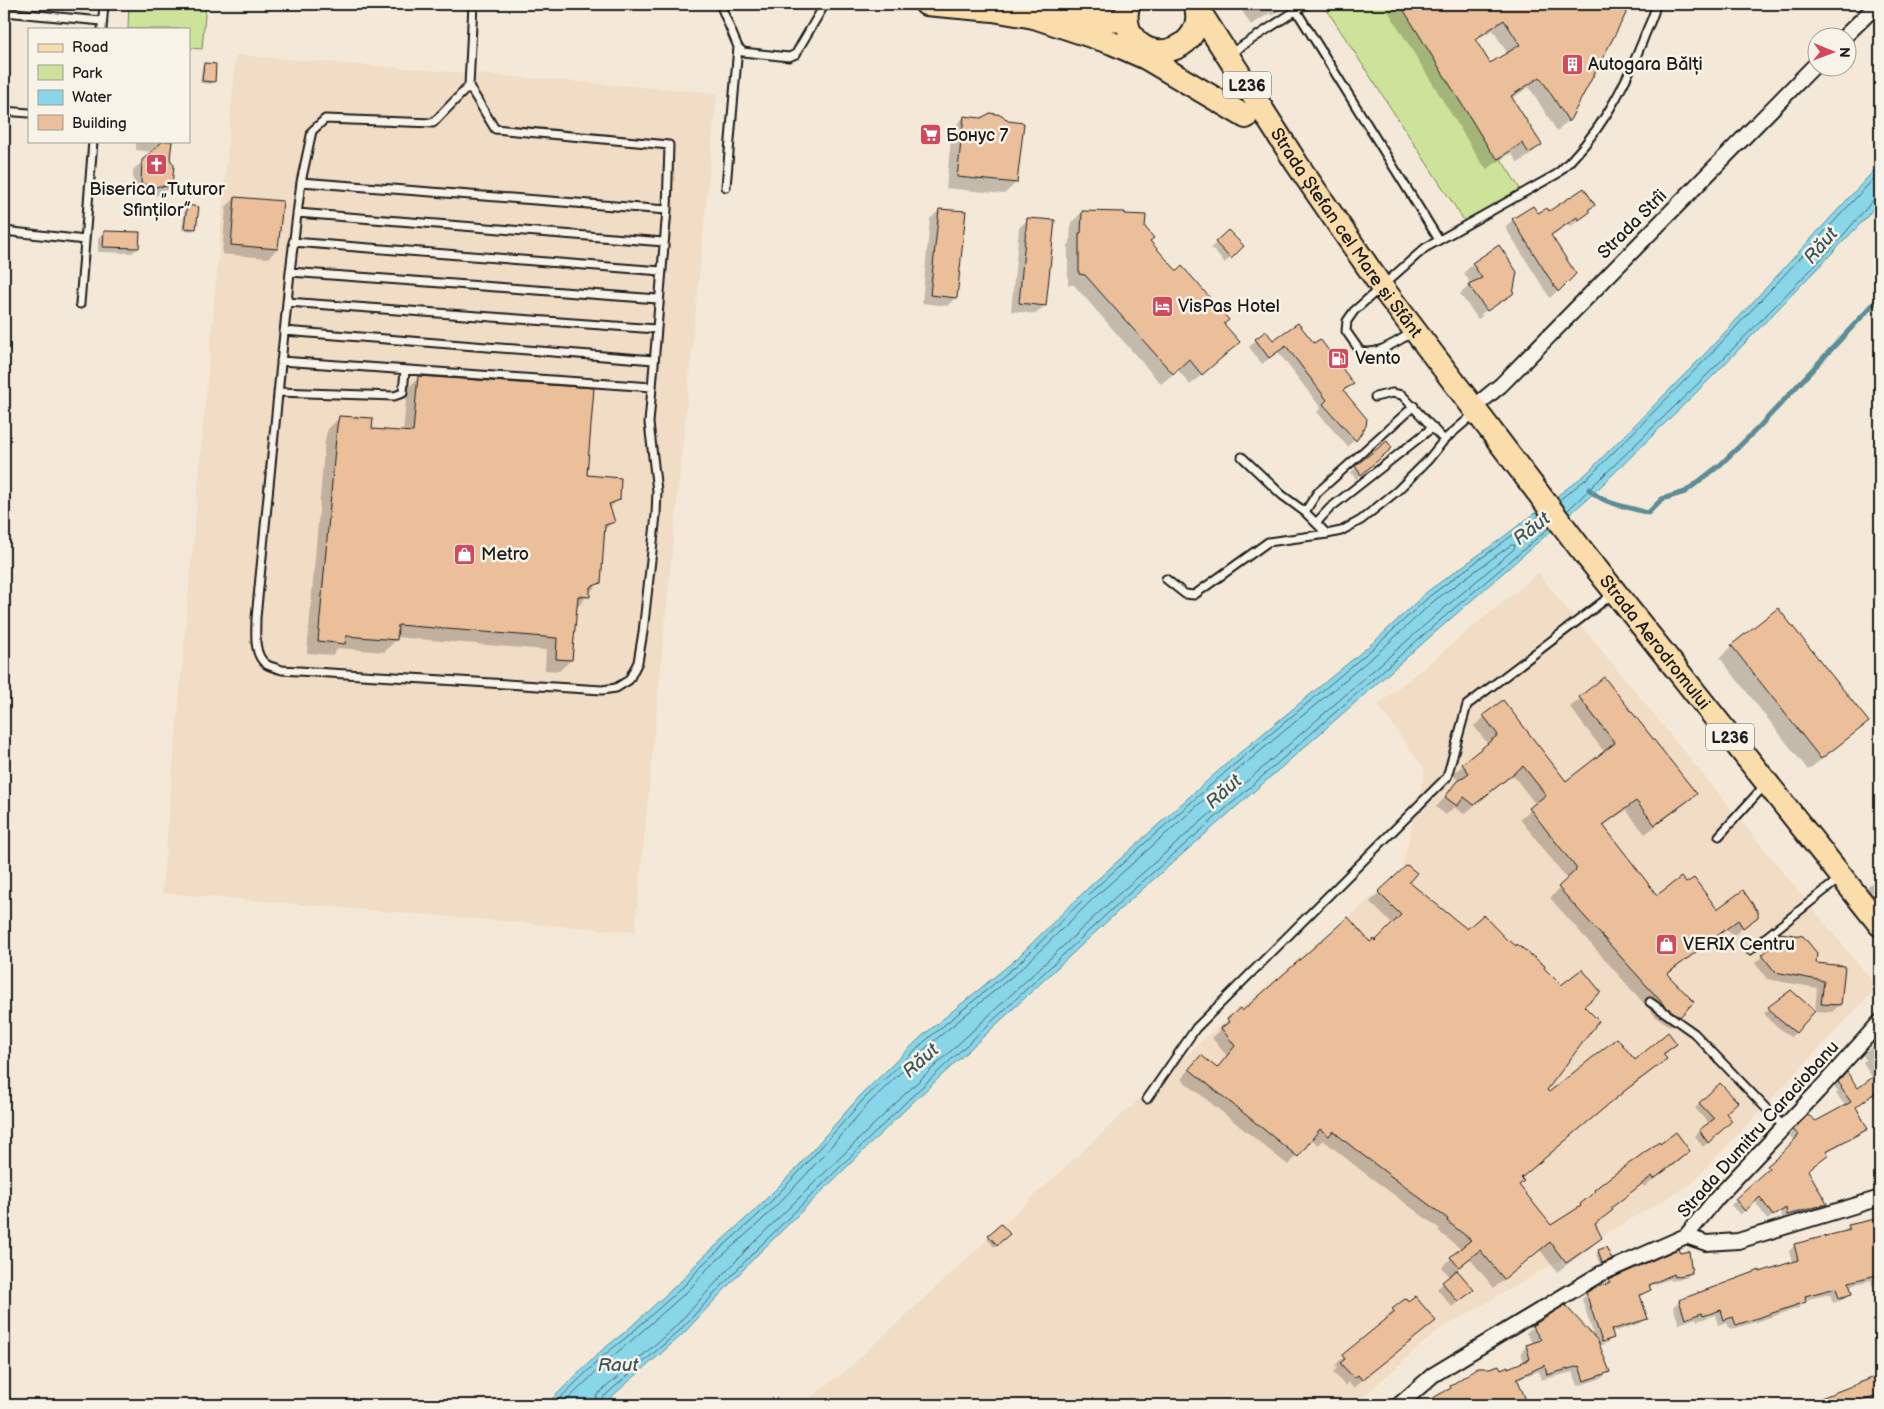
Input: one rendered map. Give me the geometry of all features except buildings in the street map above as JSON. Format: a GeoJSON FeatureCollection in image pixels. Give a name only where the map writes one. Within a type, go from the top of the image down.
{"type":"FeatureCollection","features":[{"type":"Feature","properties":{"kind":"main road"},"geometry":{"type":"LineString","coordinates":[[926,4],[1127,11]]}},
{"type":"Feature","properties":{"kind":"main road","name":"L236"},"geometry":{"type":"LineString","coordinates":[[1159,52],[1181,46],[1189,38],[1195,28],[1197,17],[1195,5]]}},
{"type":"Feature","properties":{"kind":"main road","name":"Strada Ștefan cel Mare și Sfânt"},"geometry":{"type":"LineString","coordinates":[[1195,5],[1297,164],[1381,286],[1580,548]]}},
{"type":"Feature","properties":{"kind":"main road"},"geometry":{"type":"LineString","coordinates":[[1037,9],[1146,58],[1246,117]]}},
{"type":"Feature","properties":{"kind":"main road","name":"L236"},"geometry":{"type":"LineString","coordinates":[[1127,11],[1131,33],[1138,42],[1148,49],[1159,52],[1246,117],[1297,164]]}},
{"type":"Feature","properties":{"kind":"main road","name":"Strada Aerodromului"},"geometry":{"type":"LineString","coordinates":[[1580,548],[1880,925]]}},
{"type":"Feature","properties":{"kind":"street"},"geometry":{"type":"LineString","coordinates":[[1853,28],[1878,4]]}},
{"type":"Feature","properties":{"kind":"street","name":"Strada Strîi"},"geometry":{"type":"LineString","coordinates":[[1474,410],[1501,385],[1806,74]]}},
{"type":"Feature","properties":{"kind":"street","name":"Strada Dumitru Caraciobanu"},"geometry":{"type":"LineString","coordinates":[[1399,1405],[1432,1375],[1600,1274],[1686,1236],[1716,1199],[1785,1127],[1880,1022]]}},
{"type":"Feature","properties":{"kind":"street"},"geometry":{"type":"LineString","coordinates":[[1686,1236],[1706,1243],[1738,1241],[1841,1208],[1880,1198]]}},
{"type":"Feature","properties":{"kind":"lane"},"geometry":{"type":"LineString","coordinates":[[4,12],[102,25],[104,4]]}},
{"type":"Feature","properties":{"kind":"lane"},"geometry":{"type":"LineString","coordinates":[[469,86],[433,123],[325,119],[312,131],[301,182],[293,242],[256,618],[258,654],[266,664],[282,670],[602,690],[616,688],[629,680],[638,662],[656,515],[657,492],[649,423],[660,271],[667,210],[669,145],[495,129],[469,86],[473,4]]}},
{"type":"Feature","properties":{"kind":"lane"},"geometry":{"type":"LineString","coordinates":[[720,4],[738,46],[743,52],[789,57],[796,54],[825,4]]}},
{"type":"Feature","properties":{"kind":"lane"},"geometry":{"type":"LineString","coordinates":[[1228,55],[1306,4]]}},
{"type":"Feature","properties":{"kind":"lane"},"geometry":{"type":"LineString","coordinates":[[1415,331],[1377,352],[1368,353],[1360,351],[1346,331],[1347,321],[1354,311],[1425,248],[1557,174],[1575,157],[1597,130],[1628,78],[1656,4]]}},
{"type":"Feature","properties":{"kind":"lane"},"geometry":{"type":"LineString","coordinates":[[1296,10],[1439,240]]}},
{"type":"Feature","properties":{"kind":"lane"},"geometry":{"type":"LineString","coordinates":[[726,187],[738,46]]}},
{"type":"Feature","properties":{"kind":"lane"},"geometry":{"type":"LineString","coordinates":[[4,111],[28,113]]}},
{"type":"Feature","properties":{"kind":"lane"},"geometry":{"type":"LineString","coordinates":[[80,304],[93,142]]}},
{"type":"Feature","properties":{"kind":"lane"},"geometry":{"type":"LineString","coordinates":[[301,182],[667,210]]}},
{"type":"Feature","properties":{"kind":"lane"},"geometry":{"type":"LineString","coordinates":[[297,213],[664,242]]}},
{"type":"Feature","properties":{"kind":"lane"},"geometry":{"type":"LineString","coordinates":[[4,231],[85,240]]}},
{"type":"Feature","properties":{"kind":"lane"},"geometry":{"type":"LineString","coordinates":[[293,242],[660,271]]}},
{"type":"Feature","properties":{"kind":"lane"},"geometry":{"type":"LineString","coordinates":[[290,272],[658,299]]}},
{"type":"Feature","properties":{"kind":"lane"},"geometry":{"type":"LineString","coordinates":[[287,302],[656,329]]}},
{"type":"Feature","properties":{"kind":"lane"},"geometry":{"type":"LineString","coordinates":[[284,331],[654,360]]}},
{"type":"Feature","properties":{"kind":"lane"},"geometry":{"type":"LineString","coordinates":[[281,361],[652,387]]}},
{"type":"Feature","properties":{"kind":"lane"},"geometry":{"type":"LineString","coordinates":[[278,392],[394,396],[403,394],[405,370]]}},
{"type":"Feature","properties":{"kind":"lane"},"geometry":{"type":"LineString","coordinates":[[1375,397],[1392,393],[1402,394],[1444,440]]}},
{"type":"Feature","properties":{"kind":"lane"},"geometry":{"type":"LineString","coordinates":[[1305,512],[1317,493],[1414,406]]}},
{"type":"Feature","properties":{"kind":"lane"},"geometry":{"type":"LineString","coordinates":[[1166,579],[1185,594],[1194,595],[1268,542],[1301,539],[1341,531],[1361,520],[1390,497],[1428,460],[1444,440],[1474,410]]}},
{"type":"Feature","properties":{"kind":"lane"},"geometry":{"type":"LineString","coordinates":[[1316,523],[1330,508],[1433,428]]}},
{"type":"Feature","properties":{"kind":"lane"},"geometry":{"type":"LineString","coordinates":[[1242,457],[1282,495],[1305,512],[1327,534]]}},
{"type":"Feature","properties":{"kind":"lane"},"geometry":{"type":"LineString","coordinates":[[1147,1099],[1196,1028],[1447,777],[1467,705],[1615,592]]}},
{"type":"Feature","properties":{"kind":"lane"},"geometry":{"type":"LineString","coordinates":[[1719,836],[1767,783]]}},
{"type":"Feature","properties":{"kind":"lane"},"geometry":{"type":"LineString","coordinates":[[1750,950],[1841,877]]}},
{"type":"Feature","properties":{"kind":"lane"},"geometry":{"type":"LineString","coordinates":[[1650,1002],[1694,1033],[1785,1127]]}},
{"type":"Feature","properties":{"kind":"shaded area"},"geometry":{"type":"Polygon","coordinates":[[[236,55],[717,93],[635,932],[162,893],[236,55]]]}},
{"type":"Feature","properties":{"kind":"shaded area"},"geometry":{"type":"Polygon","coordinates":[[[1538,573],[1877,987],[1690,1185],[1436,1332],[1354,1405],[801,1405],[851,1366],[1207,1036],[1401,873],[1425,770],[1378,705],[1538,573]]]}},
{"type":"Feature","properties":{"kind":"shaded area"},"geometry":{"type":"Polygon","coordinates":[[[1880,1378],[1880,1405],[1801,1405],[1880,1378]]]}},
{"type":"Feature","properties":{"kind":"green space"},"geometry":{"type":"Polygon","coordinates":[[[129,4],[206,4],[202,49],[190,48],[190,28],[128,28],[129,4]]]}},
{"type":"Feature","properties":{"kind":"green space"},"geometry":{"type":"Polygon","coordinates":[[[1323,4],[1402,4],[1524,195],[1467,225],[1323,4]]]}},
{"type":"Feature","properties":{"kind":"water","name":"Raut"},"geometry":{"type":"Polygon","coordinates":[[[1880,164],[1880,199],[1866,218],[1714,375],[1594,493],[1129,901],[913,1102],[756,1256],[682,1335],[602,1405],[546,1405],[601,1351],[625,1332],[682,1280],[699,1261],[753,1212],[795,1170],[860,1096],[921,1037],[1015,960],[1088,888],[1150,832],[1225,765],[1375,641],[1428,591],[1586,474],[1704,355],[1880,164]]]}},
{"type":"Feature","properties":{"kind":"waterway"},"geometry":{"type":"LineString","coordinates":[[1589,489],[1609,502],[1648,513],[1662,499],[1685,492],[1720,465],[1758,428],[1880,297]]}},
{"type":"Feature","properties":{"kind":"place","name":"Autogara Bălți"},"geometry":{"type":"Point","coordinates":[1572,64]}},
{"type":"Feature","properties":{"kind":"place","name":"Бонус 7"},"geometry":{"type":"Point","coordinates":[930,135]}},
{"type":"Feature","properties":{"kind":"place","name":"Biserica „Tuturor Sfinților”"},"geometry":{"type":"Point","coordinates":[157,164]}},
{"type":"Feature","properties":{"kind":"place","name":"VisPas Hotel"},"geometry":{"type":"Point","coordinates":[1162,306]}},
{"type":"Feature","properties":{"kind":"place","name":"Vento"},"geometry":{"type":"Point","coordinates":[1339,358]}},
{"type":"Feature","properties":{"kind":"place","name":"Metro"},"geometry":{"type":"Point","coordinates":[465,554]}},
{"type":"Feature","properties":{"kind":"place","name":"VERIX Centru"},"geometry":{"type":"Point","coordinates":[1667,944]}},
{"type":"Feature","properties":{"kind":"water label","name":"Răut"},"geometry":{"type":"Point","coordinates":[1820,245]}},
{"type":"Feature","properties":{"kind":"water label","name":"Răut"},"geometry":{"type":"Point","coordinates":[1531,528]}},
{"type":"Feature","properties":{"kind":"water label","name":"Răut"},"geometry":{"type":"Point","coordinates":[1223,791]}},
{"type":"Feature","properties":{"kind":"water label","name":"Răut"},"geometry":{"type":"Point","coordinates":[920,1060]}}]}
